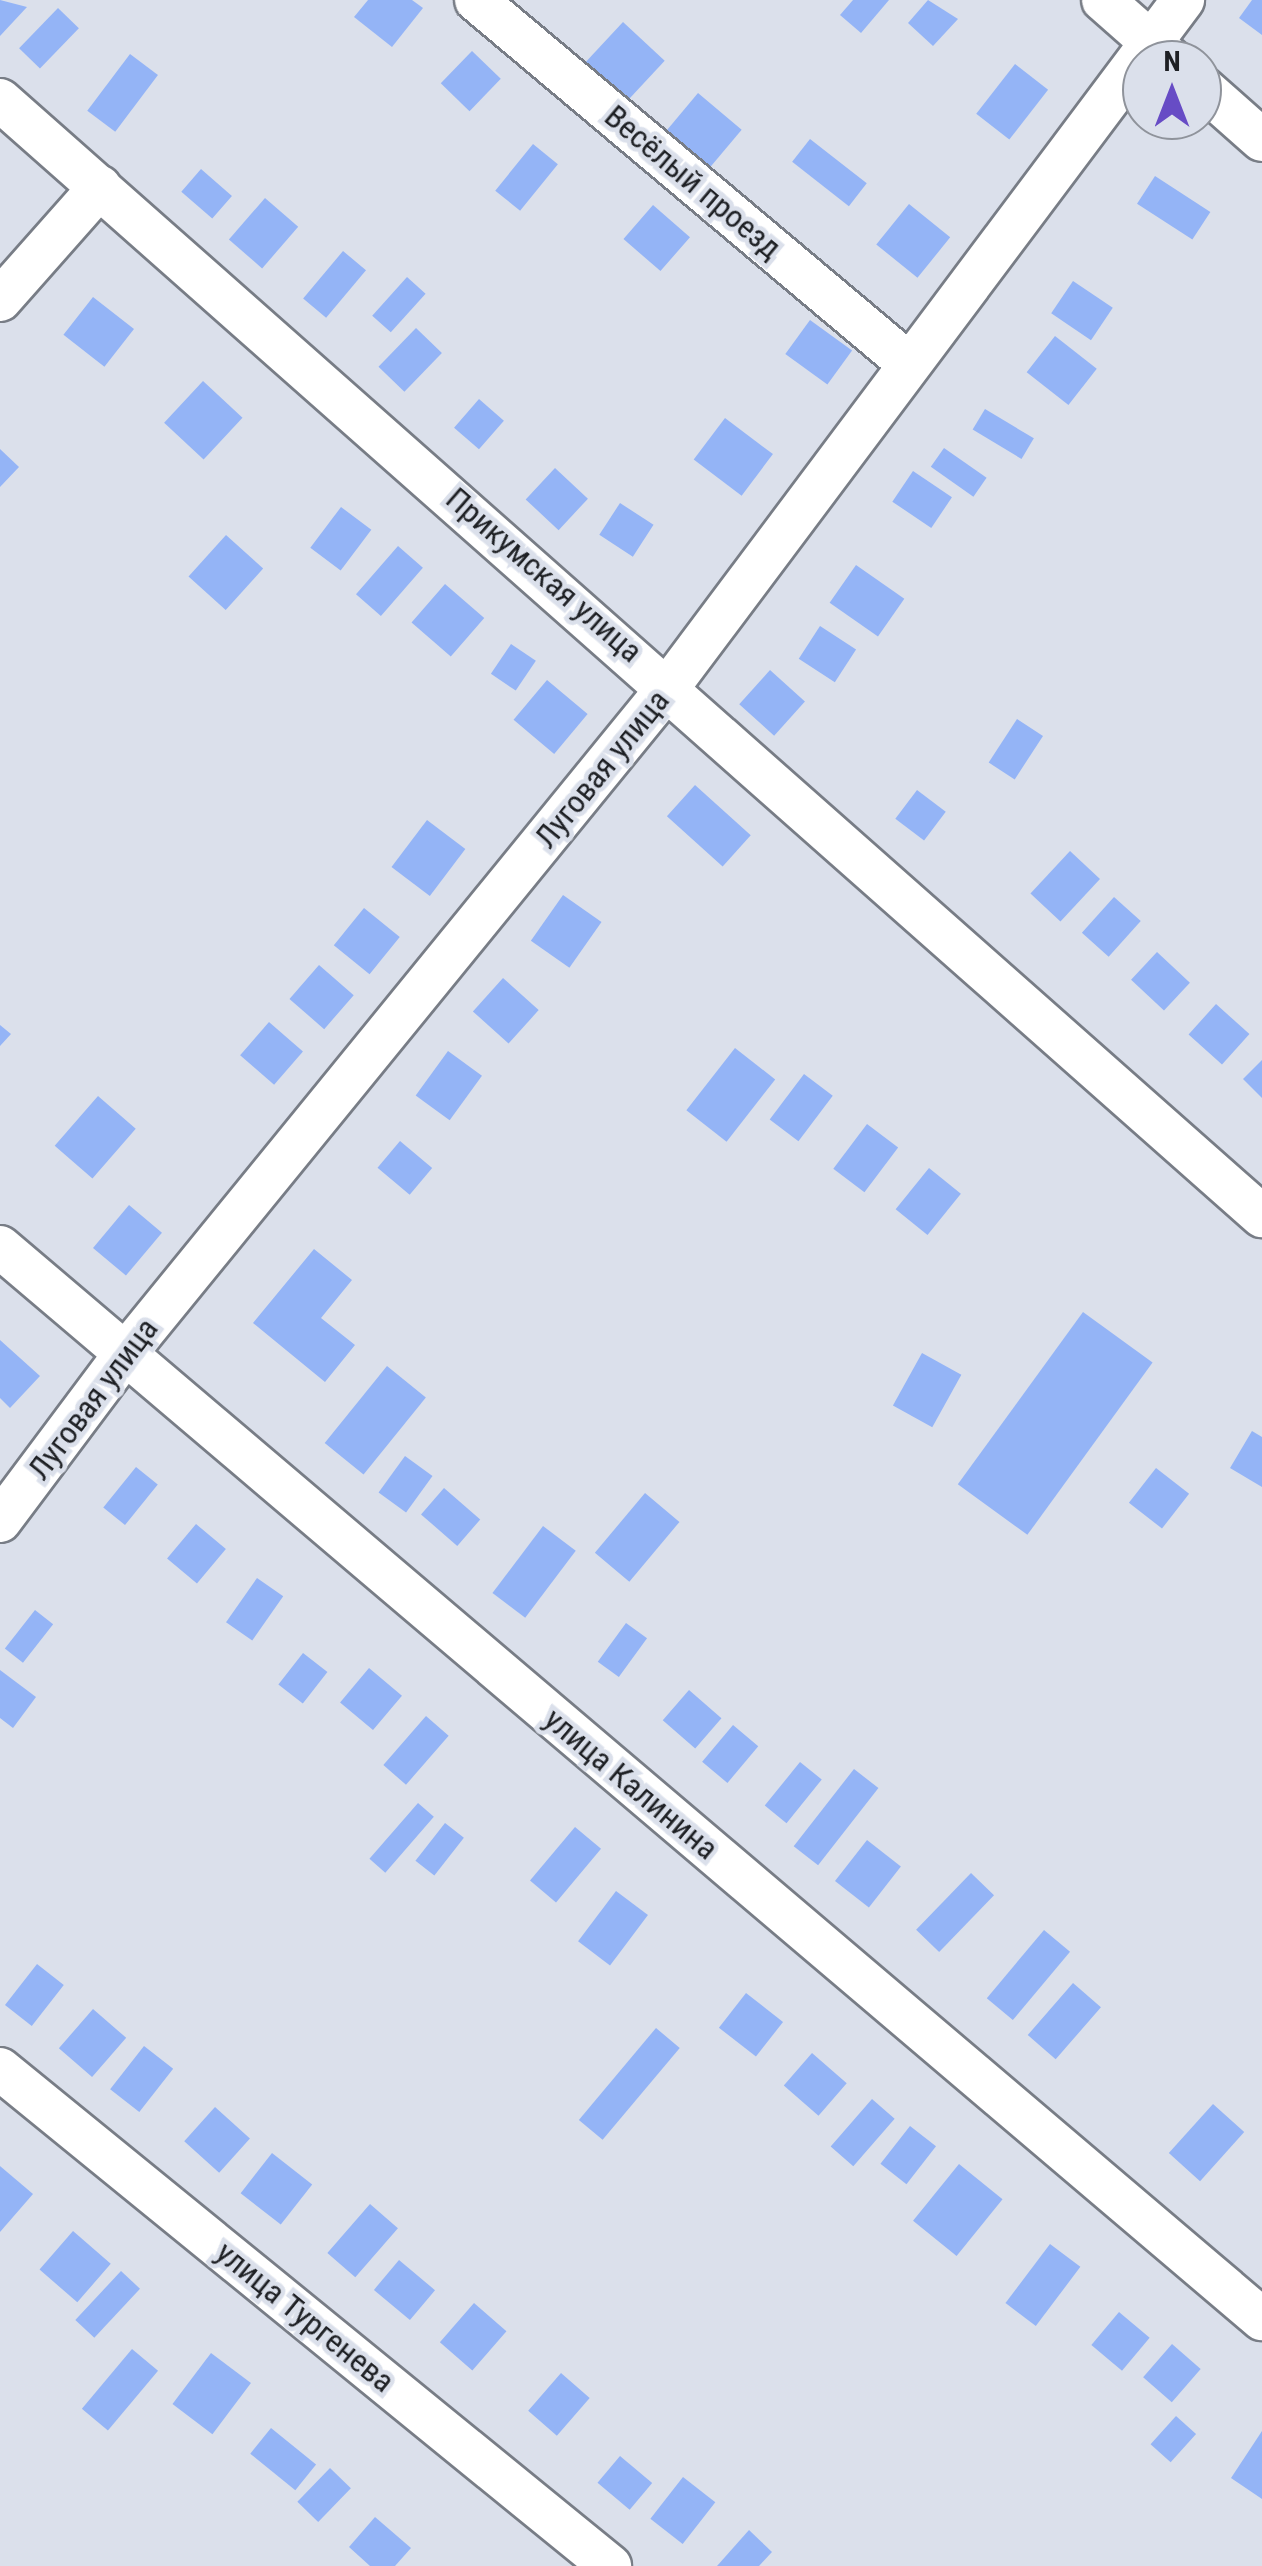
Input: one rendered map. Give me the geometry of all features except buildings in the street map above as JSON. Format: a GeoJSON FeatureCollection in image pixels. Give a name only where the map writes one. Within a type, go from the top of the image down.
{"type":"FeatureCollection","features":[{"type":"Feature","properties":{"kind":"street","name":"Весёлый проезд"},"geometry":{"type":"LineString","coordinates":[[476,0],[909,364]]}},
{"type":"Feature","properties":{"kind":"street"},"geometry":{"type":"LineString","coordinates":[[1103,0],[1148,40]]}},
{"type":"Feature","properties":{"kind":"street","name":"Луговая улица"},"geometry":{"type":"LineString","coordinates":[[1166,40],[1183,0]]}},
{"type":"Feature","properties":{"kind":"street","name":"Луговая улица"},"geometry":{"type":"LineString","coordinates":[[0,1521],[124,1354],[670,685],[909,364],[1122,99]]}},
{"type":"Feature","properties":{"kind":"street","name":"Прикумская улица"},"geometry":{"type":"LineString","coordinates":[[0,100],[670,685],[1262,1216]]}},
{"type":"Feature","properties":{"kind":"street"},"geometry":{"type":"LineString","coordinates":[[1222,105],[1262,140]]}},
{"type":"Feature","properties":{"kind":"street"},"geometry":{"type":"LineString","coordinates":[[0,300],[100,187]]}},
{"type":"Feature","properties":{"kind":"street","name":"улица Калинина"},"geometry":{"type":"LineString","coordinates":[[0,1248],[1262,2319]]}},
{"type":"Feature","properties":{"kind":"street","name":"улица Тургенева"},"geometry":{"type":"LineString","coordinates":[[0,2069],[610,2566]]}}]}
